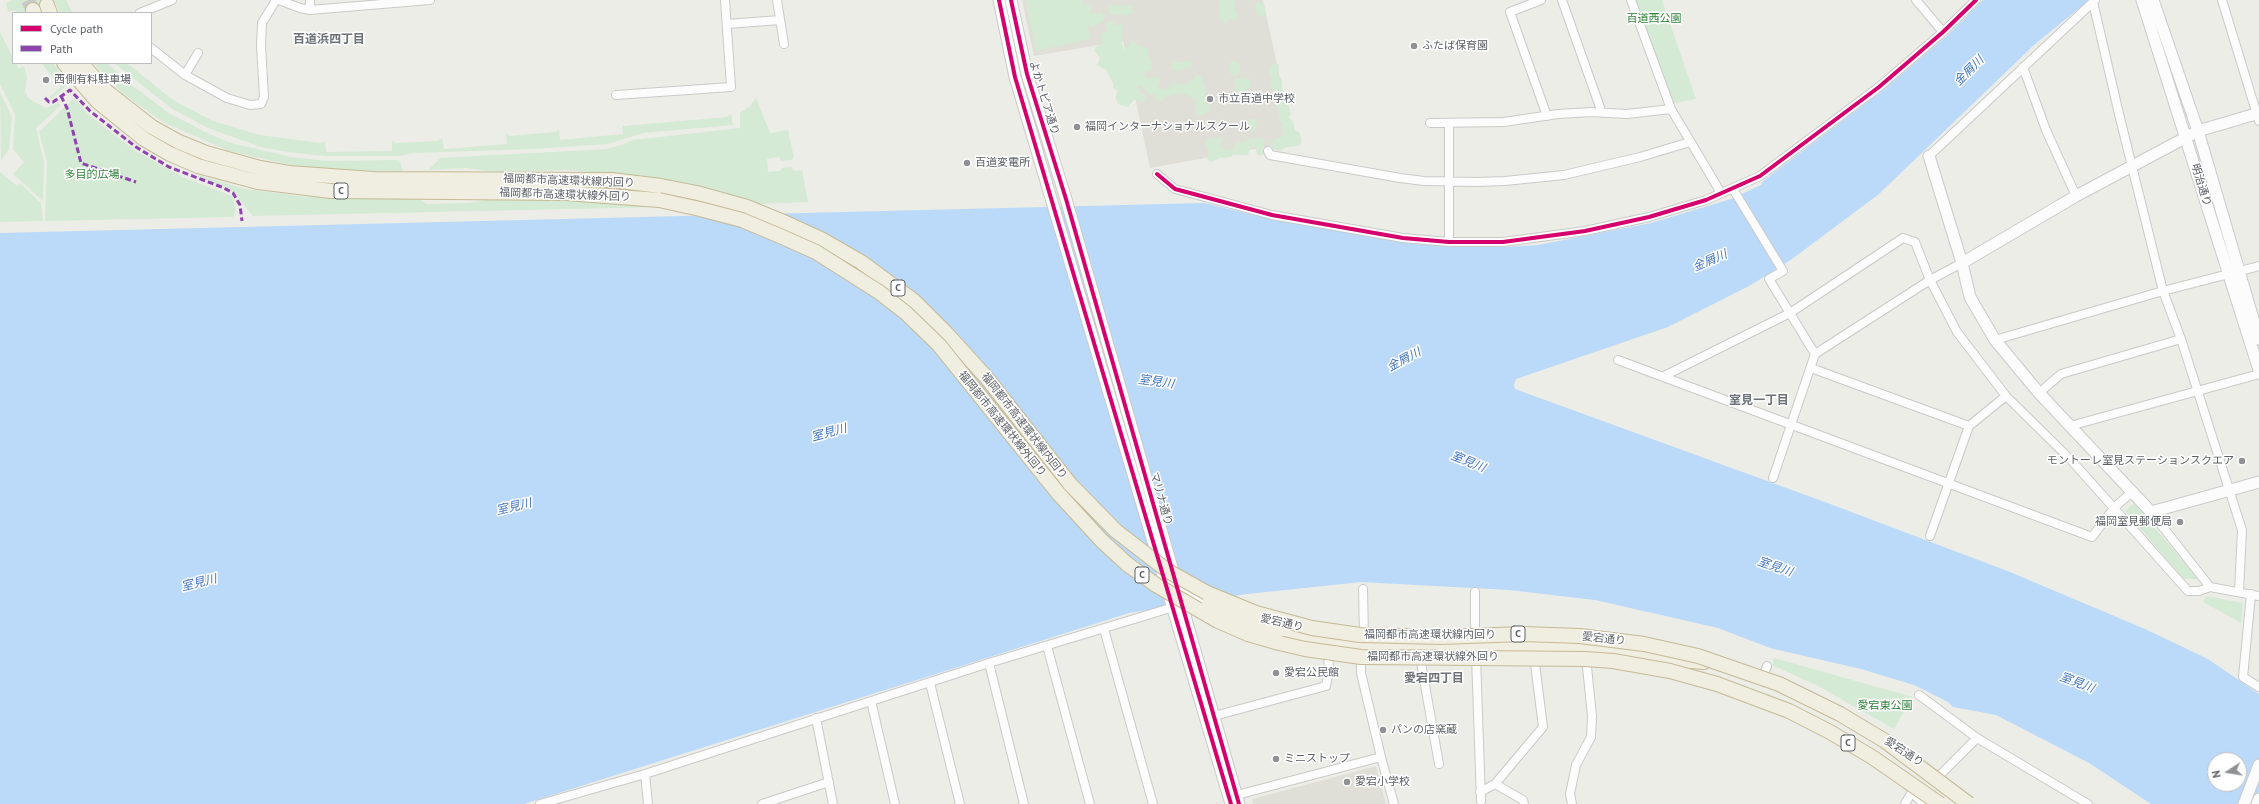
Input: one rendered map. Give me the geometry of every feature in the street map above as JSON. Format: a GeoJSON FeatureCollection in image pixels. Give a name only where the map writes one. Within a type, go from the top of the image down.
{"type":"FeatureCollection","features":[{"type":"Feature","properties":{"kind":"highway","name":"福岡都市高速環状線外回り"},"geometry":{"type":"LineString","coordinates":[[65,64],[97,102],[144,139],[177,157],[232,176],[286,187],[331,191],[566,193],[659,200],[700,208],[742,220],[816,252],[879,292],[922,329],[975,389],[1078,516],[1127,564],[1150,581],[1200,612],[1248,634],[1305,649],[1357,656],[1412,658],[1524,657],[1585,659],[1613,661],[1670,671],[1717,684],[1789,711],[1830,732],[1866,754],[1940,804]]}},
{"type":"Feature","properties":{"kind":"highway","name":"福岡都市高速環状線内回り"},"geometry":{"type":"LineString","coordinates":[[82,64],[106,91],[152,127],[179,142],[206,153],[253,166],[289,173],[373,179],[567,179],[654,185],[697,193],[747,207],[786,222],[821,239],[862,262],[914,301],[986,377],[1070,484],[1116,531],[1162,566],[1207,593],[1256,613],[1312,628],[1360,635],[1426,637],[1523,634],[1580,636],[1644,644],[1698,656],[1779,684],[1840,714],[1885,741],[1969,804]]}},
{"type":"Feature","properties":{"kind":"highway","name":"C"},"geometry":{"type":"LineString","coordinates":[[1070,484],[1104,526],[1136,556],[1163,577],[1224,611],[1257,624],[1309,638],[1361,645],[1522,644],[1612,649],[1665,659],[1717,662]]}},
{"type":"Feature","properties":{"kind":"street"},"geometry":{"type":"LineString","coordinates":[[142,12],[172,0]]}},
{"type":"Feature","properties":{"kind":"street"},"geometry":{"type":"LineString","coordinates":[[152,49],[185,75],[227,98],[250,105],[261,104],[264,97],[261,45],[262,23],[276,0]]}},
{"type":"Feature","properties":{"kind":"street"},"geometry":{"type":"LineString","coordinates":[[279,0],[310,10],[361,3],[430,0]]}},
{"type":"Feature","properties":{"kind":"street"},"geometry":{"type":"LineString","coordinates":[[310,0],[310,10]]}},
{"type":"Feature","properties":{"kind":"street"},"geometry":{"type":"LineString","coordinates":[[616,95],[731,88],[725,0]]}},
{"type":"Feature","properties":{"kind":"street"},"geometry":{"type":"LineString","coordinates":[[777,0],[784,44]]}},
{"type":"Feature","properties":{"kind":"street","name":"よかトピア通り"},"geometry":{"type":"LineString","coordinates":[[999,0],[1015,78],[1053,199]]}},
{"type":"Feature","properties":{"kind":"street","name":"よかトピア通り"},"geometry":{"type":"LineString","coordinates":[[1011,0],[1027,74],[1066,199]]}},
{"type":"Feature","properties":{"kind":"street"},"geometry":{"type":"LineString","coordinates":[[1541,0],[1510,12],[1547,116]]}},
{"type":"Feature","properties":{"kind":"street"},"geometry":{"type":"LineString","coordinates":[[1562,0],[1602,113]]}},
{"type":"Feature","properties":{"kind":"street"},"geometry":{"type":"LineString","coordinates":[[1631,0],[1671,109],[1721,193]]}},
{"type":"Feature","properties":{"kind":"street"},"geometry":{"type":"LineString","coordinates":[[1916,0],[1943,32]]}},
{"type":"Feature","properties":{"kind":"street"},"geometry":{"type":"LineString","coordinates":[[1157,174],[1175,189],[1272,215],[1403,238],[1449,242],[1503,242],[1585,231],[1649,217],[1706,200],[1760,176],[1879,87],[1943,32],[1976,0]]}},
{"type":"Feature","properties":{"kind":"street","name":"明治通り"},"geometry":{"type":"LineString","coordinates":[[2142,0],[2186,138],[2259,339]]}},
{"type":"Feature","properties":{"kind":"street","name":"明治通り"},"geometry":{"type":"LineString","coordinates":[[2153,0],[2198,131],[2259,370]]}},
{"type":"Feature","properties":{"kind":"street"},"geometry":{"type":"LineString","coordinates":[[1773,478],[1815,354],[1930,280],[2132,165],[2198,131],[2258,116],[2222,0]]}},
{"type":"Feature","properties":{"kind":"street"},"geometry":{"type":"LineString","coordinates":[[2210,587],[2133,491],[2039,393],[1995,340],[1970,297],[1962,263],[1929,156],[2094,1],[2163,291],[2181,339],[2242,530],[2239,592]]}},
{"type":"Feature","properties":{"kind":"street"},"geometry":{"type":"LineString","coordinates":[[727,24],[780,20]]}},
{"type":"Feature","properties":{"kind":"street"},"geometry":{"type":"LineString","coordinates":[[185,75],[198,53]]}},
{"type":"Feature","properties":{"kind":"street"},"geometry":{"type":"LineString","coordinates":[[2023,67],[2046,130],[2076,196]]}},
{"type":"Feature","properties":{"kind":"street"},"geometry":{"type":"LineString","coordinates":[[1430,123],[1504,122],[1564,113],[1627,114],[1671,109]]}},
{"type":"Feature","properties":{"kind":"street"},"geometry":{"type":"LineString","coordinates":[[1449,123],[1449,242]]}},
{"type":"Feature","properties":{"kind":"street"},"geometry":{"type":"LineString","coordinates":[[1268,151],[1270,155],[1400,178],[1424,181],[1505,181],[1564,175],[1640,157],[1690,142]]}},
{"type":"Feature","properties":{"kind":"street"},"geometry":{"type":"LineString","coordinates":[[1733,189],[1782,271],[1769,279],[1815,354]]}},
{"type":"Feature","properties":{"kind":"street","name":"マリナ通り"},"geometry":{"type":"LineString","coordinates":[[1053,199],[1164,585],[1176,600],[1214,716],[1236,801]]}},
{"type":"Feature","properties":{"kind":"street","name":"マリナ通り"},"geometry":{"type":"LineString","coordinates":[[1066,199],[1176,600],[1236,801]]}},
{"type":"Feature","properties":{"kind":"street"},"geometry":{"type":"LineString","coordinates":[[1664,376],[1790,313],[1903,238],[1915,242],[1930,280],[1957,332],[2006,396],[2071,460],[2115,507],[2188,591],[2199,591],[2210,587],[2255,595],[2243,677],[2259,687]]}},
{"type":"Feature","properties":{"kind":"street"},"geometry":{"type":"LineString","coordinates":[[1995,340],[2163,291],[2259,266]]}},
{"type":"Feature","properties":{"kind":"street"},"geometry":{"type":"LineString","coordinates":[[2039,393],[2061,374],[2181,339]]}},
{"type":"Feature","properties":{"kind":"street"},"geometry":{"type":"LineString","coordinates":[[1618,360],[2092,538],[2115,507],[2133,491]]}},
{"type":"Feature","properties":{"kind":"street"},"geometry":{"type":"LineString","coordinates":[[1811,368],[1969,426]]}},
{"type":"Feature","properties":{"kind":"street"},"geometry":{"type":"LineString","coordinates":[[2070,426],[2259,374]]}},
{"type":"Feature","properties":{"kind":"street"},"geometry":{"type":"LineString","coordinates":[[1930,536],[1950,484],[1969,426],[2006,396]]}},
{"type":"Feature","properties":{"kind":"street"},"geometry":{"type":"LineString","coordinates":[[2151,512],[2259,482]]}},
{"type":"Feature","properties":{"kind":"street"},"geometry":{"type":"LineString","coordinates":[[1363,588],[1364,637]]}},
{"type":"Feature","properties":{"kind":"street"},"geometry":{"type":"LineString","coordinates":[[1475,592],[1475,635]]}},
{"type":"Feature","properties":{"kind":"street","name":"愛宕通り"},"geometry":{"type":"LineString","coordinates":[[1176,600],[1198,597],[1252,616],[1306,629],[1364,637],[1535,634],[1623,640],[1664,648],[1717,662],[1765,672],[1852,718],[1940,775],[1975,804]]}},
{"type":"Feature","properties":{"kind":"street"},"geometry":{"type":"LineString","coordinates":[[540,804],[645,774],[989,663],[1104,629],[1176,600]]}},
{"type":"Feature","properties":{"kind":"street","name":"愛宕通り"},"geometry":{"type":"LineString","coordinates":[[1176,600],[1209,618],[1255,633],[1328,651],[1357,656],[1420,657],[1534,655],[1586,657],[1659,669],[1711,681],[1758,698],[1800,717],[1840,739],[1879,765],[1927,804]]}},
{"type":"Feature","properties":{"kind":"street"},"geometry":{"type":"LineString","coordinates":[[1104,629],[1154,804]]}},
{"type":"Feature","properties":{"kind":"street"},"geometry":{"type":"LineString","coordinates":[[1047,646],[1090,804]]}},
{"type":"Feature","properties":{"kind":"street"},"geometry":{"type":"LineString","coordinates":[[1214,716],[1326,686],[1329,670],[1328,651]]}},
{"type":"Feature","properties":{"kind":"street"},"geometry":{"type":"LineString","coordinates":[[1480,792],[1495,784],[1544,727],[1534,655]]}},
{"type":"Feature","properties":{"kind":"street"},"geometry":{"type":"LineString","coordinates":[[1357,656],[1381,757],[1394,804]]}},
{"type":"Feature","properties":{"kind":"street"},"geometry":{"type":"LineString","coordinates":[[1476,656],[1481,801]]}},
{"type":"Feature","properties":{"kind":"street"},"geometry":{"type":"LineString","coordinates":[[1420,657],[1439,764]]}},
{"type":"Feature","properties":{"kind":"street"},"geometry":{"type":"LineString","coordinates":[[1572,804],[1570,794],[1576,765],[1591,737],[1592,716],[1586,657]]}},
{"type":"Feature","properties":{"kind":"street"},"geometry":{"type":"LineString","coordinates":[[989,663],[1024,804]]}},
{"type":"Feature","properties":{"kind":"street"},"geometry":{"type":"LineString","coordinates":[[930,683],[960,804]]}},
{"type":"Feature","properties":{"kind":"street"},"geometry":{"type":"LineString","coordinates":[[1919,695],[1977,738],[2088,804]]}},
{"type":"Feature","properties":{"kind":"street"},"geometry":{"type":"LineString","coordinates":[[871,701],[895,804]]}},
{"type":"Feature","properties":{"kind":"street"},"geometry":{"type":"LineString","coordinates":[[816,718],[833,804]]}},
{"type":"Feature","properties":{"kind":"street"},"geometry":{"type":"LineString","coordinates":[[1940,775],[1977,738]]}},
{"type":"Feature","properties":{"kind":"street"},"geometry":{"type":"LineString","coordinates":[[1236,801],[1381,757]]}},
{"type":"Feature","properties":{"kind":"street"},"geometry":{"type":"LineString","coordinates":[[2244,804],[2259,765]]}},
{"type":"Feature","properties":{"kind":"street"},"geometry":{"type":"LineString","coordinates":[[645,774],[648,804]]}},
{"type":"Feature","properties":{"kind":"street"},"geometry":{"type":"LineString","coordinates":[[766,803],[829,782]]}},
{"type":"Feature","properties":{"kind":"street"},"geometry":{"type":"LineString","coordinates":[[1495,784],[1523,800],[1524,804]]}},
{"type":"Feature","properties":{"kind":"street"},"geometry":{"type":"LineString","coordinates":[[1905,804],[1912,792]]}},
{"type":"Feature","properties":{"kind":"street"},"geometry":{"type":"LineString","coordinates":[[2257,804],[2259,800]]}},
{"type":"Feature","properties":{"kind":"shaded area","name":"市立百道中学校"},"geometry":{"type":"Polygon","coordinates":[[[1022,0],[1263,0],[1294,142],[1150,168],[1123,41],[1034,56],[1022,0]]]}},
{"type":"Feature","properties":{"kind":"shaded area","name":"愛宕小学校"},"geometry":{"type":"Polygon","coordinates":[[[1376,766],[1386,804],[1253,804],[1252,799],[1376,766]]]}},
{"type":"Feature","properties":{"kind":"green space"},"geometry":{"type":"Polygon","coordinates":[[[12,0],[51,0],[25,12],[16,12],[15,10],[8,12],[6,3],[12,0]]]}},
{"type":"Feature","properties":{"kind":"green space"},"geometry":{"type":"Polygon","coordinates":[[[54,0],[66,0],[72,12],[60,12],[54,0]]]}},
{"type":"Feature","properties":{"kind":"green space"},"geometry":{"type":"Polygon","coordinates":[[[1026,0],[1082,0],[1083,5],[1087,4],[1091,6],[1091,13],[1097,14],[1101,11],[1106,16],[1101,23],[1097,23],[1094,27],[1088,25],[1090,39],[1036,51],[1026,0]]]}},
{"type":"Feature","properties":{"kind":"green space"},"geometry":{"type":"Polygon","coordinates":[[[1219,0],[1235,0],[1235,11],[1238,16],[1235,20],[1229,19],[1224,24],[1220,21],[1219,0]]]}},
{"type":"Feature","properties":{"kind":"green space","name":"百道西公園"},"geometry":{"type":"Polygon","coordinates":[[[1633,0],[1662,0],[1696,99],[1670,104],[1633,0]]]}},
{"type":"Feature","properties":{"kind":"green space"},"geometry":{"type":"Polygon","coordinates":[[[1257,2],[1264,4],[1266,13],[1263,17],[1257,15],[1255,6],[1257,2]]]}},
{"type":"Feature","properties":{"kind":"green space"},"geometry":{"type":"Polygon","coordinates":[[[1112,5],[1132,6],[1133,13],[1129,15],[1109,14],[1108,7],[1112,5]]]}},
{"type":"Feature","properties":{"kind":"green space"},"geometry":{"type":"Polygon","coordinates":[[[1110,20],[1114,22],[1114,26],[1120,24],[1124,26],[1121,40],[1124,50],[1133,42],[1148,49],[1147,55],[1150,58],[1152,67],[1150,71],[1145,71],[1144,73],[1147,79],[1158,77],[1160,81],[1157,86],[1168,90],[1169,85],[1173,83],[1186,85],[1187,82],[1193,80],[1196,75],[1201,75],[1206,93],[1205,102],[1209,107],[1209,111],[1202,115],[1197,115],[1195,110],[1196,100],[1186,94],[1177,93],[1172,96],[1169,95],[1162,101],[1157,101],[1155,95],[1148,93],[1140,85],[1135,87],[1139,88],[1140,93],[1146,95],[1146,100],[1141,102],[1135,99],[1128,107],[1118,104],[1115,97],[1118,91],[1113,88],[1113,83],[1106,70],[1097,65],[1100,58],[1094,50],[1097,46],[1103,43],[1100,37],[1102,33],[1108,32],[1105,24],[1110,20]]]}},
{"type":"Feature","properties":{"kind":"green space"},"geometry":{"type":"Polygon","coordinates":[[[0,32],[12,56],[12,64],[16,64],[19,69],[24,66],[27,77],[25,91],[28,98],[46,108],[58,103],[61,105],[36,128],[44,163],[43,201],[13,174],[24,162],[13,149],[15,114],[0,84],[0,32]]]}},
{"type":"Feature","properties":{"kind":"green space"},"geometry":{"type":"Polygon","coordinates":[[[1186,60],[1193,63],[1190,69],[1185,68],[1175,71],[1171,68],[1173,61],[1184,63],[1186,60]]]}},
{"type":"Feature","properties":{"kind":"green space"},"geometry":{"type":"Polygon","coordinates":[[[1235,61],[1239,64],[1240,72],[1235,77],[1231,74],[1228,66],[1231,62],[1235,61]]]}},
{"type":"Feature","properties":{"kind":"green space"},"geometry":{"type":"Polygon","coordinates":[[[1272,63],[1279,65],[1278,73],[1282,81],[1282,89],[1286,94],[1284,97],[1287,100],[1291,114],[1289,118],[1293,121],[1295,130],[1300,133],[1302,142],[1299,146],[1286,147],[1281,151],[1273,149],[1271,144],[1273,140],[1282,137],[1284,132],[1281,128],[1283,124],[1280,122],[1279,110],[1273,98],[1276,94],[1270,84],[1272,80],[1268,72],[1272,63]]]}},
{"type":"Feature","properties":{"kind":"green space"},"geometry":{"type":"Polygon","coordinates":[[[42,64],[54,64],[69,84],[51,99],[49,97],[61,87],[42,64]]]}},
{"type":"Feature","properties":{"kind":"green space"},"geometry":{"type":"Polygon","coordinates":[[[94,64],[108,64],[129,83],[169,113],[207,133],[231,143],[291,157],[327,161],[397,160],[400,161],[403,172],[327,169],[291,165],[229,151],[163,122],[122,93],[94,64]]]}},
{"type":"Feature","properties":{"kind":"green space"},"geometry":{"type":"Polygon","coordinates":[[[115,64],[128,64],[173,100],[213,121],[260,135],[321,143],[325,141],[326,152],[392,151],[392,141],[396,143],[438,141],[442,138],[444,149],[507,144],[506,133],[509,136],[555,132],[559,130],[560,140],[623,134],[622,124],[624,126],[727,117],[731,114],[733,125],[643,133],[608,144],[532,149],[413,153],[399,156],[326,156],[294,153],[261,147],[208,128],[171,108],[115,64]]]}},
{"type":"Feature","properties":{"kind":"green space"},"geometry":{"type":"Polygon","coordinates":[[[1244,77],[1251,80],[1252,86],[1241,93],[1237,93],[1234,80],[1244,77]]]}},
{"type":"Feature","properties":{"kind":"green space"},"geometry":{"type":"Polygon","coordinates":[[[0,92],[12,117],[9,149],[1,161],[0,92]]]}},
{"type":"Feature","properties":{"kind":"green space","name":"多目的広場"},"geometry":{"type":"Polygon","coordinates":[[[74,98],[88,114],[134,150],[183,177],[232,196],[236,211],[233,217],[45,221],[47,162],[39,132],[74,98]]]}},
{"type":"Feature","properties":{"kind":"green space"},"geometry":{"type":"Polygon","coordinates":[[[756,98],[770,133],[788,130],[794,157],[792,160],[782,161],[779,157],[767,159],[768,172],[780,171],[782,168],[791,167],[795,171],[802,170],[808,202],[759,204],[698,186],[661,179],[569,170],[495,172],[466,168],[428,170],[440,158],[606,149],[622,145],[633,140],[740,128],[740,113],[750,106],[756,98]]]}},
{"type":"Feature","properties":{"kind":"green space"},"geometry":{"type":"Polygon","coordinates":[[[1250,119],[1255,119],[1257,124],[1255,130],[1251,132],[1246,127],[1250,119]]]}},
{"type":"Feature","properties":{"kind":"green space"},"geometry":{"type":"Polygon","coordinates":[[[1210,137],[1213,139],[1220,137],[1222,142],[1220,146],[1226,150],[1232,150],[1238,142],[1244,143],[1246,140],[1261,138],[1265,140],[1263,147],[1265,151],[1263,155],[1258,155],[1256,151],[1257,146],[1250,148],[1248,155],[1233,155],[1231,157],[1220,158],[1211,162],[1207,159],[1209,153],[1205,142],[1210,137]]]}},
{"type":"Feature","properties":{"kind":"green space"},"geometry":{"type":"Polygon","coordinates":[[[0,172],[17,186],[20,183],[41,203],[43,221],[0,222],[0,172]]]}},
{"type":"Feature","properties":{"kind":"green space"},"geometry":{"type":"Polygon","coordinates":[[[198,175],[245,189],[307,197],[419,198],[426,204],[468,203],[496,198],[567,198],[660,207],[253,216],[228,188],[198,177],[198,175]]]}},
{"type":"Feature","properties":{"kind":"green space"},"geometry":{"type":"Polygon","coordinates":[[[2134,503],[2198,579],[2184,579],[2125,511],[2134,503]]]}},
{"type":"Feature","properties":{"kind":"green space"},"geometry":{"type":"Polygon","coordinates":[[[2206,596],[2243,603],[2241,623],[2203,602],[2206,596]]]}},
{"type":"Feature","properties":{"kind":"green space","name":"愛宕東公園"},"geometry":{"type":"Polygon","coordinates":[[[1774,658],[1913,697],[1894,729],[1818,686],[1772,665],[1774,658]]]}},
{"type":"Feature","properties":{"kind":"water"},"geometry":{"type":"Polygon","coordinates":[[[1983,0],[2089,0],[2034,45],[1879,194],[1792,259],[1751,285],[1668,327],[1516,379],[1514,384],[1515,389],[1833,505],[2010,572],[2145,629],[2208,659],[2259,694],[2259,804],[2151,804],[2089,763],[1996,715],[1953,707],[1948,702],[1914,685],[1861,669],[1770,648],[1718,628],[1595,600],[1509,590],[1361,582],[1247,594],[1129,613],[524,804],[0,804],[0,233],[1204,203],[1270,219],[1403,242],[1448,246],[1502,247],[1538,245],[1651,223],[1731,199],[1761,185],[1763,181],[1882,91],[1949,34],[1983,0]]]}},
{"type":"Feature","properties":{"kind":"tunnel"},"geometry":{"type":"LineString","coordinates":[[28,0],[33,10]]}},
{"type":"Feature","properties":{"kind":"marked path"},"geometry":{"type":"LineString","coordinates":[[45,98],[49,102],[53,102],[70,90],[90,111],[136,147],[169,167],[224,188],[233,193],[240,205],[242,221]]}},
{"type":"Feature","properties":{"kind":"marked path"},"geometry":{"type":"LineString","coordinates":[[61,96],[67,108],[81,163],[136,182]]}},
{"type":"Feature","properties":{"kind":"cycle path"},"geometry":{"type":"LineString","coordinates":[[999,0],[1015,77],[1231,804]]}},
{"type":"Feature","properties":{"kind":"cycle path"},"geometry":{"type":"LineString","coordinates":[[1011,0],[1027,74],[1066,199],[1239,804]]}},
{"type":"Feature","properties":{"kind":"cycle path"},"geometry":{"type":"LineString","coordinates":[[1157,174],[1175,189],[1272,215],[1403,238],[1449,242],[1503,242],[1585,231],[1649,217],[1706,200],[1760,176],[1879,87],[1943,32],[1976,0]]}},
{"type":"Feature","properties":{"kind":"place","name":"ふたば保育園"},"geometry":{"type":"Point","coordinates":[1414,46]}},
{"type":"Feature","properties":{"kind":"place","name":"西側有料駐車場"},"geometry":{"type":"Point","coordinates":[46,80]}},
{"type":"Feature","properties":{"kind":"place","name":"市立百道中学校"},"geometry":{"type":"Point","coordinates":[1210,99]}},
{"type":"Feature","properties":{"kind":"place","name":"福岡インターナショナルスクール"},"geometry":{"type":"Point","coordinates":[1077,127]}},
{"type":"Feature","properties":{"kind":"place","name":"百道変電所"},"geometry":{"type":"Point","coordinates":[967,163]}},
{"type":"Feature","properties":{"kind":"place","name":"モントーレ室見ステーションスクエア"},"geometry":{"type":"Point","coordinates":[2242,461]}},
{"type":"Feature","properties":{"kind":"place","name":"福岡室見郵便局"},"geometry":{"type":"Point","coordinates":[2180,522]}},
{"type":"Feature","properties":{"kind":"place","name":"愛宕公民館"},"geometry":{"type":"Point","coordinates":[1276,673]}},
{"type":"Feature","properties":{"kind":"place","name":"パンの店窯蔵"},"geometry":{"type":"Point","coordinates":[1383,730]}},
{"type":"Feature","properties":{"kind":"place","name":"ミニストップ"},"geometry":{"type":"Point","coordinates":[1276,759]}},
{"type":"Feature","properties":{"kind":"place","name":"愛宕小学校"},"geometry":{"type":"Point","coordinates":[1347,782]}},
{"type":"Feature","properties":{"kind":"district","name":"百道浜四丁目"},"geometry":{"type":"Point","coordinates":[329,40]}},
{"type":"Feature","properties":{"kind":"district","name":"室見一丁目"},"geometry":{"type":"Point","coordinates":[1759,401]}},
{"type":"Feature","properties":{"kind":"district","name":"愛宕四丁目"},"geometry":{"type":"Point","coordinates":[1434,679]}},
{"type":"Feature","properties":{"kind":"water label","name":"金屑川"},"geometry":{"type":"Point","coordinates":[1969,71]}},
{"type":"Feature","properties":{"kind":"water label","name":"金屑川"},"geometry":{"type":"Point","coordinates":[1710,261]}},
{"type":"Feature","properties":{"kind":"water label","name":"金屑川"},"geometry":{"type":"Point","coordinates":[1404,360]}},
{"type":"Feature","properties":{"kind":"water label","name":"室見川"},"geometry":{"type":"Point","coordinates":[1156,382]}},
{"type":"Feature","properties":{"kind":"water label","name":"室見川"},"geometry":{"type":"Point","coordinates":[829,433]}},
{"type":"Feature","properties":{"kind":"water label","name":"室見川"},"geometry":{"type":"Point","coordinates":[1468,462]}},
{"type":"Feature","properties":{"kind":"water label","name":"室見川"},"geometry":{"type":"Point","coordinates":[514,507]}},
{"type":"Feature","properties":{"kind":"water label","name":"室見川"},"geometry":{"type":"Point","coordinates":[1775,567]}},
{"type":"Feature","properties":{"kind":"water label","name":"室見川"},"geometry":{"type":"Point","coordinates":[199,583]}},
{"type":"Feature","properties":{"kind":"water label","name":"室見川"},"geometry":{"type":"Point","coordinates":[2077,683]}}]}
